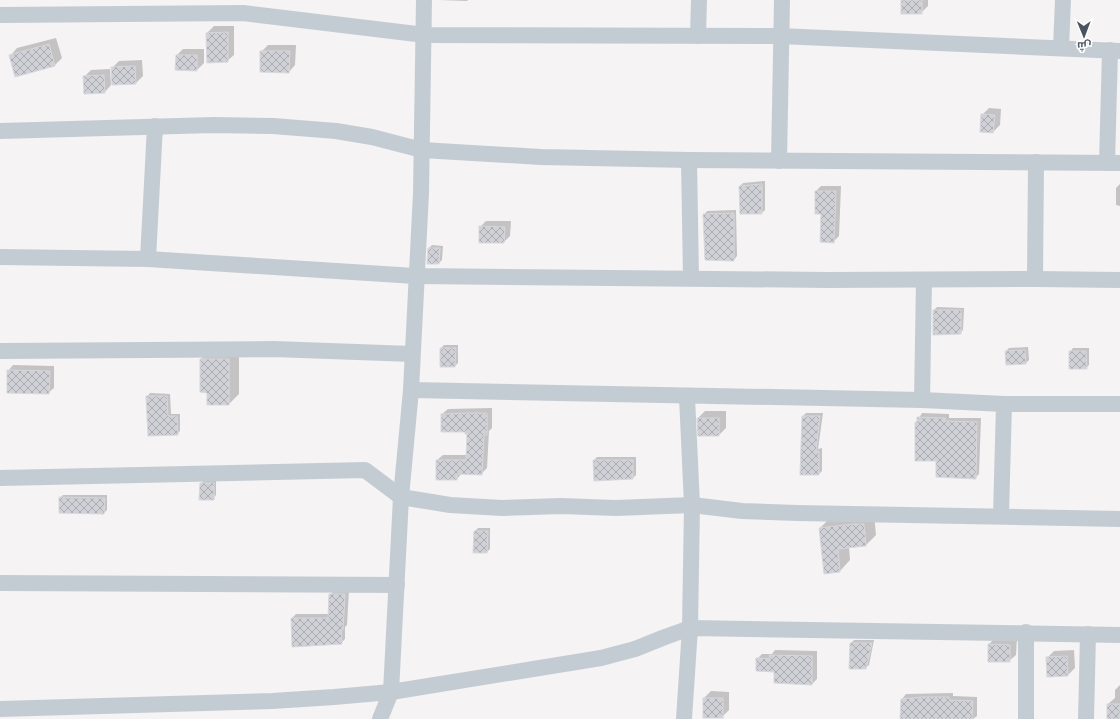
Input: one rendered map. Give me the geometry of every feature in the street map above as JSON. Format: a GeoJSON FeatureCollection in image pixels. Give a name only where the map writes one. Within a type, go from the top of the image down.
{"type":"FeatureCollection","features":[{"type":"Feature","properties":{"kind":"street"},"geometry":{"type":"LineString","coordinates":[[380,719],[391,692],[398,586],[401,498],[410,390],[415,276],[421,193],[425,35],[424,0]]}},
{"type":"Feature","properties":{"kind":"street"},"geometry":{"type":"LineString","coordinates":[[698,36],[699,0]]}},
{"type":"Feature","properties":{"kind":"street"},"geometry":{"type":"LineString","coordinates":[[779,161],[780,36],[782,0]]}},
{"type":"Feature","properties":{"kind":"street"},"geometry":{"type":"LineString","coordinates":[[1062,48],[1064,0]]}},
{"type":"Feature","properties":{"kind":"street"},"geometry":{"type":"LineString","coordinates":[[0,15],[156,6],[243,6],[425,35],[780,36],[1115,50],[1113,163],[779,161],[541,157],[422,150],[372,137],[336,131],[273,126],[155,126],[0,131]]}},
{"type":"Feature","properties":{"kind":"street"},"geometry":{"type":"LineString","coordinates":[[148,259],[155,126]]}},
{"type":"Feature","properties":{"kind":"street"},"geometry":{"type":"LineString","coordinates":[[689,160],[691,278]]}},
{"type":"Feature","properties":{"kind":"street"},"geometry":{"type":"LineString","coordinates":[[1035,279],[1036,162]]}},
{"type":"Feature","properties":{"kind":"street"},"geometry":{"type":"LineString","coordinates":[[0,257],[148,259],[415,276],[1120,280]]}},
{"type":"Feature","properties":{"kind":"street"},"geometry":{"type":"LineString","coordinates":[[922,400],[924,280]]}},
{"type":"Feature","properties":{"kind":"street"},"geometry":{"type":"LineString","coordinates":[[0,351],[274,349],[412,354]]}},
{"type":"Feature","properties":{"kind":"street"},"geometry":{"type":"LineString","coordinates":[[410,390],[687,397],[922,400],[1004,404],[1120,404]]}},
{"type":"Feature","properties":{"kind":"street"},"geometry":{"type":"LineString","coordinates":[[684,719],[690,628],[692,505],[687,397]]}},
{"type":"Feature","properties":{"kind":"street"},"geometry":{"type":"LineString","coordinates":[[1001,516],[1004,404]]}},
{"type":"Feature","properties":{"kind":"street"},"geometry":{"type":"LineString","coordinates":[[0,478],[365,470],[401,498],[502,508],[561,506],[616,508],[692,505],[757,511],[1120,519]]}},
{"type":"Feature","properties":{"kind":"street"},"geometry":{"type":"LineString","coordinates":[[0,582],[398,586]]}},
{"type":"Feature","properties":{"kind":"street"},"geometry":{"type":"LineString","coordinates":[[0,709],[272,701],[391,692],[601,658],[635,649],[665,636],[690,628],[1120,634]]}},
{"type":"Feature","properties":{"kind":"street"},"geometry":{"type":"LineString","coordinates":[[1026,632],[1026,719]]}},
{"type":"Feature","properties":{"kind":"street"},"geometry":{"type":"LineString","coordinates":[[1086,719],[1088,634]]}},
{"type":"Feature","properties":{"kind":"building"},"geometry":{"type":"Polygon","coordinates":[[[901,0],[922,0],[922,14],[901,14],[901,0]]]}},
{"type":"Feature","properties":{"kind":"building"},"geometry":{"type":"Polygon","coordinates":[[[228,32],[228,62],[207,63],[206,33],[228,32]]]}},
{"type":"Feature","properties":{"kind":"building"},"geometry":{"type":"Polygon","coordinates":[[[49,44],[55,66],[15,77],[9,55],[49,44]]]}},
{"type":"Feature","properties":{"kind":"building"},"geometry":{"type":"Polygon","coordinates":[[[260,51],[290,51],[289,73],[260,72],[260,51]]]}},
{"type":"Feature","properties":{"kind":"building"},"geometry":{"type":"Polygon","coordinates":[[[176,55],[197,55],[197,71],[175,70],[176,55]]]}},
{"type":"Feature","properties":{"kind":"building"},"geometry":{"type":"Polygon","coordinates":[[[135,66],[136,84],[112,85],[111,67],[135,66]]]}},
{"type":"Feature","properties":{"kind":"building"},"geometry":{"type":"Polygon","coordinates":[[[104,75],[105,93],[84,94],[83,76],[104,75]]]}},
{"type":"Feature","properties":{"kind":"building"},"geometry":{"type":"Polygon","coordinates":[[[981,114],[995,115],[993,133],[980,132],[981,114]]]}},
{"type":"Feature","properties":{"kind":"building"},"geometry":{"type":"Polygon","coordinates":[[[762,184],[762,214],[740,214],[739,186],[762,184]]]}},
{"type":"Feature","properties":{"kind":"building"},"geometry":{"type":"Polygon","coordinates":[[[815,191],[836,191],[834,243],[820,242],[821,214],[815,214],[815,191]]]}},
{"type":"Feature","properties":{"kind":"building"},"geometry":{"type":"Polygon","coordinates":[[[734,213],[734,261],[705,260],[703,214],[734,213]]]}},
{"type":"Feature","properties":{"kind":"building"},"geometry":{"type":"Polygon","coordinates":[[[479,226],[505,227],[504,243],[479,243],[479,226]]]}},
{"type":"Feature","properties":{"kind":"building"},"geometry":{"type":"Polygon","coordinates":[[[428,248],[440,248],[439,264],[427,264],[428,248]]]}},
{"type":"Feature","properties":{"kind":"building"},"geometry":{"type":"Polygon","coordinates":[[[933,310],[961,310],[961,334],[933,335],[933,310]]]}},
{"type":"Feature","properties":{"kind":"building"},"geometry":{"type":"Polygon","coordinates":[[[440,348],[456,348],[455,367],[440,367],[440,348]]]}},
{"type":"Feature","properties":{"kind":"building"},"geometry":{"type":"Polygon","coordinates":[[[1025,350],[1026,364],[1006,365],[1005,351],[1025,350]]]}},
{"type":"Feature","properties":{"kind":"building"},"geometry":{"type":"Polygon","coordinates":[[[1069,351],[1086,351],[1087,369],[1069,369],[1069,351]]]}},
{"type":"Feature","properties":{"kind":"building"},"geometry":{"type":"Polygon","coordinates":[[[200,359],[229,359],[229,405],[207,405],[207,393],[200,392],[200,359]]]}},
{"type":"Feature","properties":{"kind":"building"},"geometry":{"type":"Polygon","coordinates":[[[7,370],[50,371],[49,394],[7,393],[7,370]]]}},
{"type":"Feature","properties":{"kind":"building"},"geometry":{"type":"Polygon","coordinates":[[[146,396],[167,396],[168,416],[177,416],[178,435],[148,436],[146,396]]]}},
{"type":"Feature","properties":{"kind":"building"},"geometry":{"type":"Polygon","coordinates":[[[487,413],[487,435],[484,435],[482,475],[457,474],[457,480],[436,480],[436,460],[466,460],[467,434],[465,434],[465,432],[441,432],[441,414],[487,413]]]}},
{"type":"Feature","properties":{"kind":"building"},"geometry":{"type":"Polygon","coordinates":[[[802,416],[820,416],[816,451],[819,451],[819,475],[800,475],[802,416]]]}},
{"type":"Feature","properties":{"kind":"building"},"geometry":{"type":"Polygon","coordinates":[[[917,417],[945,418],[945,421],[977,422],[976,479],[936,477],[936,461],[915,461],[915,422],[917,422],[917,417]]]}},
{"type":"Feature","properties":{"kind":"building"},"geometry":{"type":"Polygon","coordinates":[[[697,418],[719,418],[719,436],[698,436],[697,418]]]}},
{"type":"Feature","properties":{"kind":"building"},"geometry":{"type":"Polygon","coordinates":[[[593,460],[633,460],[633,479],[594,481],[593,460]]]}},
{"type":"Feature","properties":{"kind":"building"},"geometry":{"type":"Polygon","coordinates":[[[200,483],[214,483],[214,500],[199,500],[200,483]]]}},
{"type":"Feature","properties":{"kind":"building"},"geometry":{"type":"Polygon","coordinates":[[[59,497],[105,498],[104,514],[59,513],[59,497]]]}},
{"type":"Feature","properties":{"kind":"building"},"geometry":{"type":"Polygon","coordinates":[[[864,524],[866,546],[838,549],[840,572],[824,574],[819,528],[864,524]]]}},
{"type":"Feature","properties":{"kind":"building"},"geometry":{"type":"Polygon","coordinates":[[[474,531],[488,531],[487,553],[473,553],[474,531]]]}},
{"type":"Feature","properties":{"kind":"building"},"geometry":{"type":"Polygon","coordinates":[[[329,594],[345,594],[343,630],[341,630],[342,644],[292,647],[291,618],[328,618],[329,594]]]}},
{"type":"Feature","properties":{"kind":"building"},"geometry":{"type":"Polygon","coordinates":[[[850,643],[872,643],[866,669],[849,669],[850,643]]]}},
{"type":"Feature","properties":{"kind":"building"},"geometry":{"type":"Polygon","coordinates":[[[988,644],[1010,645],[1010,662],[988,662],[988,644]]]}},
{"type":"Feature","properties":{"kind":"building"},"geometry":{"type":"Polygon","coordinates":[[[769,655],[812,656],[812,685],[774,683],[774,672],[756,671],[756,658],[770,659],[769,655]]]}},
{"type":"Feature","properties":{"kind":"building"},"geometry":{"type":"Polygon","coordinates":[[[1067,656],[1068,676],[1047,677],[1046,657],[1067,656]]]}},
{"type":"Feature","properties":{"kind":"building"},"geometry":{"type":"Polygon","coordinates":[[[949,697],[949,700],[973,701],[972,719],[900,719],[901,699],[949,697]]]}},
{"type":"Feature","properties":{"kind":"building"},"geometry":{"type":"Polygon","coordinates":[[[703,698],[723,698],[723,718],[703,718],[703,698]]]}},
{"type":"Feature","properties":{"kind":"building"},"geometry":{"type":"Polygon","coordinates":[[[1107,704],[1120,704],[1120,719],[1107,719],[1107,704]]]}}]}
